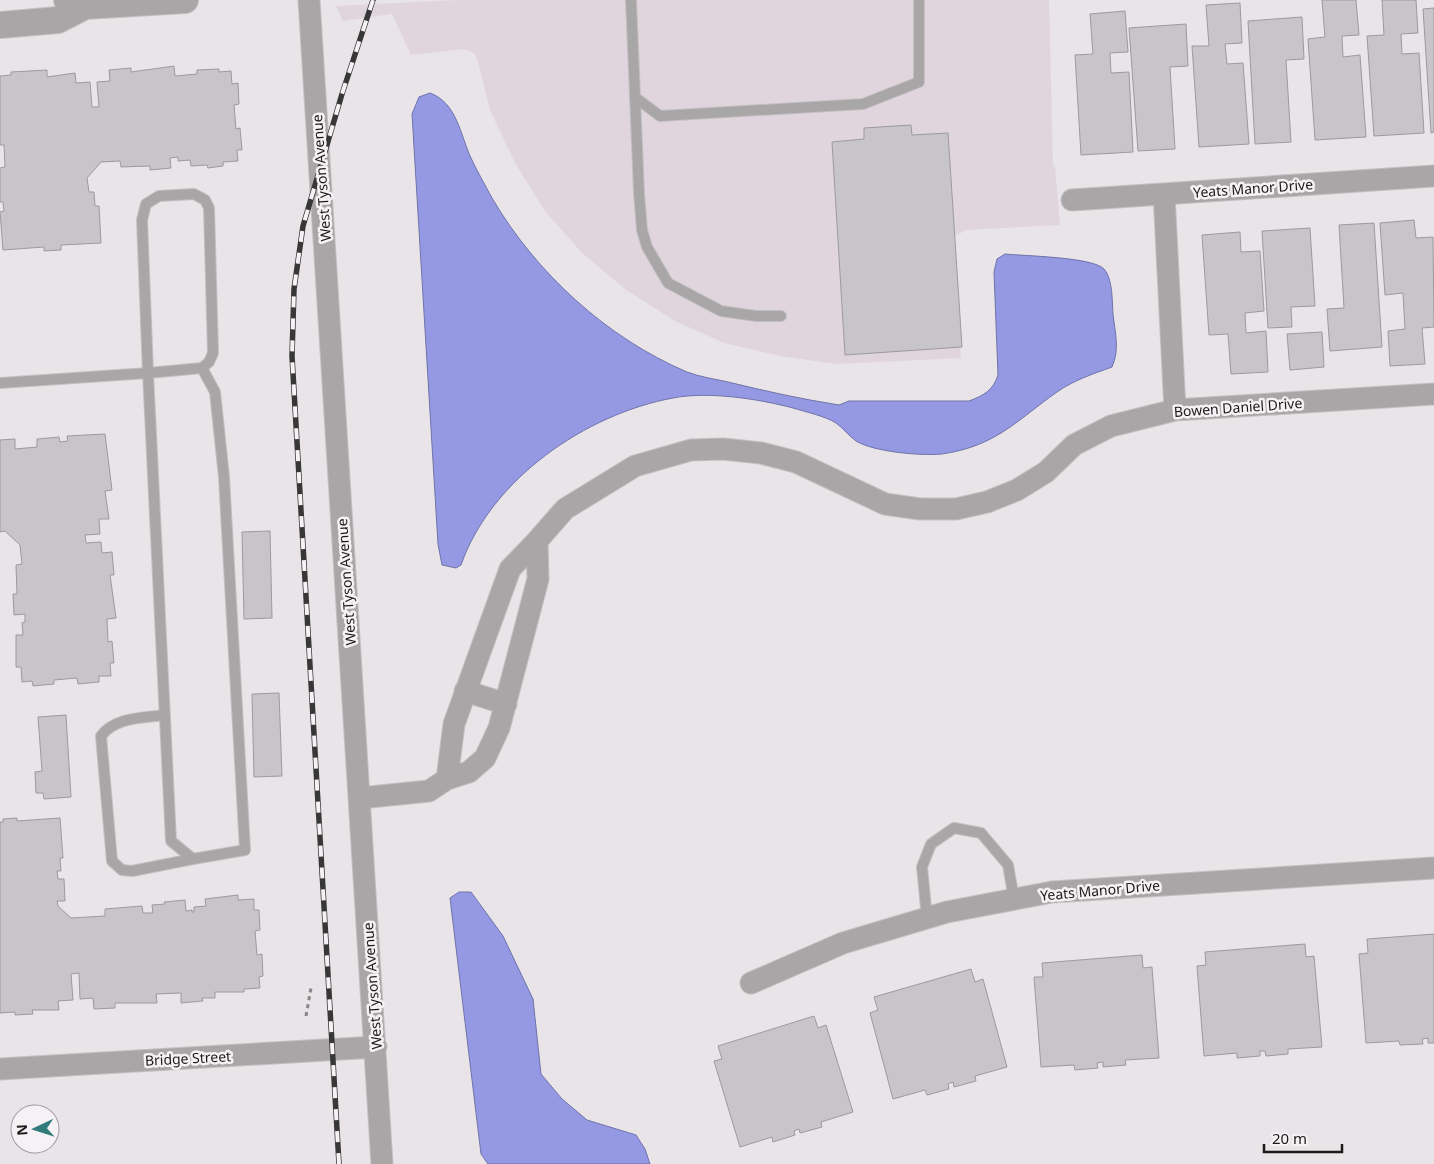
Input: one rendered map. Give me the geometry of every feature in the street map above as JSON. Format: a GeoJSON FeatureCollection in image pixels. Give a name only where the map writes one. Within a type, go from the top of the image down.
{"type":"FeatureCollection","features":[{"type":"Feature","properties":{"kind":"street"},"geometry":{"type":"LineString","coordinates":[[0,25],[58,20],[76,3],[185,0]]}},
{"type":"Feature","properties":{"kind":"street","name":"West Tyson Avenue"},"geometry":{"type":"LineString","coordinates":[[309,0],[382,1164]]}},
{"type":"Feature","properties":{"kind":"street","name":"Yeats Manor Drive"},"geometry":{"type":"LineString","coordinates":[[1072,200],[1434,176]]}},
{"type":"Feature","properties":{"kind":"street"},"geometry":{"type":"LineString","coordinates":[[1164,194],[1174,410]]}},
{"type":"Feature","properties":{"kind":"street","name":"Bowen Daniel Drive"},"geometry":{"type":"LineString","coordinates":[[447,780],[454,724],[510,569],[565,510],[635,466],[690,450],[723,449],[761,452],[796,462],[885,504],[956,510],[987,502],[1017,490],[1046,472],[1074,445],[1111,426],[1174,410],[1434,394]]}},
{"type":"Feature","properties":{"kind":"street"},"geometry":{"type":"LineString","coordinates":[[360,798],[429,791],[447,780],[469,772],[485,758],[500,728],[538,579],[537,541]]}},
{"type":"Feature","properties":{"kind":"street"},"geometry":{"type":"LineString","coordinates":[[465,691],[506,704]]}},
{"type":"Feature","properties":{"kind":"street","name":"Yeats Manor Drive"},"geometry":{"type":"LineString","coordinates":[[751,983],[843,943],[947,912],[1052,892],[1434,868]]}},
{"type":"Feature","properties":{"kind":"street","name":"Bridge Street"},"geometry":{"type":"LineString","coordinates":[[0,1069],[376,1047]]}},
{"type":"Feature","properties":{"kind":"lane"},"geometry":{"type":"LineString","coordinates":[[631,0],[642,230],[647,247],[668,283],[720,311],[756,316],[782,316]]}},
{"type":"Feature","properties":{"kind":"lane"},"geometry":{"type":"LineString","coordinates":[[636,98],[660,116],[863,104],[919,82],[920,0]]}},
{"type":"Feature","properties":{"kind":"lane"},"geometry":{"type":"LineString","coordinates":[[0,383],[148,373],[202,368],[209,362],[213,354],[210,208],[206,200],[194,194],[159,196],[146,204],[142,220],[148,373],[171,840],[193,860]]}},
{"type":"Feature","properties":{"kind":"lane"},"geometry":{"type":"LineString","coordinates":[[165,715],[122,721],[107,727],[101,736],[112,861],[122,870],[132,871],[245,850],[224,477],[215,392],[202,368]]}},
{"type":"Feature","properties":{"kind":"lane"},"geometry":{"type":"LineString","coordinates":[[926,918],[922,867],[931,844],[954,828],[981,833],[1008,865],[1014,899]]}},
{"type":"Feature","properties":{"kind":"path"},"geometry":{"type":"LineString","coordinates":[[306,1016],[311,988]]}},
{"type":"Feature","properties":{"kind":"shaded area"},"geometry":{"type":"Polygon","coordinates":[[[457,0],[1049,0],[1053,167],[1055,167],[1060,225],[966,230],[955,236],[953,243],[961,358],[837,364],[780,356],[724,343],[675,321],[626,290],[582,253],[545,211],[515,163],[490,110],[477,58],[474,53],[464,49],[411,55],[392,14],[343,21],[336,6],[457,0]]]}},
{"type":"Feature","properties":{"kind":"water"},"geometry":{"type":"Polygon","coordinates":[[[430,93],[446,104],[452,112],[457,120],[471,158],[492,198],[510,226],[552,277],[602,322],[629,341],[657,358],[687,372],[769,392],[839,405],[849,401],[969,401],[980,397],[994,385],[998,375],[994,272],[997,259],[1005,254],[1042,256],[1087,262],[1104,269],[1111,284],[1116,341],[1116,354],[1112,367],[1063,388],[991,439],[961,450],[942,454],[910,454],[874,448],[856,441],[836,423],[826,418],[793,408],[749,399],[702,395],[673,398],[640,406],[607,419],[576,435],[546,455],[518,479],[495,505],[475,534],[461,565],[456,568],[442,565],[438,544],[412,114],[419,97],[430,93]]]}},
{"type":"Feature","properties":{"kind":"water"},"geometry":{"type":"Polygon","coordinates":[[[459,892],[471,892],[503,936],[533,999],[541,1074],[562,1099],[587,1120],[636,1135],[645,1149],[650,1164],[488,1164],[481,1154],[450,898],[459,892]]]}},
{"type":"Feature","properties":{"kind":"building"},"geometry":{"type":"Polygon","coordinates":[[[1322,0],[1356,0],[1359,35],[1342,36],[1343,57],[1360,55],[1366,137],[1315,140],[1308,39],[1325,37],[1322,0]]]}},
{"type":"Feature","properties":{"kind":"building"},"geometry":{"type":"Polygon","coordinates":[[[1382,0],[1416,0],[1418,33],[1401,34],[1402,54],[1419,53],[1424,133],[1374,136],[1367,36],[1384,35],[1382,0]]]}},
{"type":"Feature","properties":{"kind":"building"},"geometry":{"type":"Polygon","coordinates":[[[1240,3],[1242,43],[1225,44],[1227,64],[1243,63],[1249,144],[1199,147],[1192,46],[1209,46],[1206,5],[1240,3]]]}},
{"type":"Feature","properties":{"kind":"building"},"geometry":{"type":"Polygon","coordinates":[[[1434,8],[1434,132],[1431,133],[1423,9],[1434,8]]]}},
{"type":"Feature","properties":{"kind":"building"},"geometry":{"type":"Polygon","coordinates":[[[1125,11],[1128,52],[1110,53],[1111,73],[1129,72],[1133,152],[1081,155],[1075,55],[1093,54],[1090,14],[1125,11]]]}},
{"type":"Feature","properties":{"kind":"building"},"geometry":{"type":"Polygon","coordinates":[[[1302,17],[1304,59],[1286,60],[1291,142],[1255,144],[1248,21],[1302,17]]]}},
{"type":"Feature","properties":{"kind":"building"},"geometry":{"type":"Polygon","coordinates":[[[1186,24],[1188,66],[1170,67],[1175,149],[1138,151],[1129,28],[1186,24]]]}},
{"type":"Feature","properties":{"kind":"building"},"geometry":{"type":"Polygon","coordinates":[[[174,66],[175,76],[197,74],[197,70],[219,69],[219,72],[231,71],[232,84],[238,83],[239,104],[234,105],[236,129],[240,128],[242,150],[237,150],[238,161],[223,162],[223,166],[208,168],[207,165],[191,166],[190,160],[178,161],[178,157],[170,158],[171,168],[150,170],[150,166],[121,167],[120,161],[101,162],[87,178],[89,192],[94,192],[95,206],[99,206],[101,243],[61,245],[61,250],[44,251],[44,247],[3,250],[0,212],[4,211],[3,202],[0,202],[0,168],[5,167],[4,145],[0,145],[0,76],[11,75],[11,72],[47,70],[47,77],[75,73],[76,83],[90,82],[92,107],[99,107],[97,82],[110,81],[109,70],[131,68],[131,72],[174,66]]]}},
{"type":"Feature","properties":{"kind":"building"},"geometry":{"type":"Polygon","coordinates":[[[911,125],[912,135],[948,133],[962,347],[845,355],[832,142],[864,139],[864,128],[911,125]]]}},
{"type":"Feature","properties":{"kind":"building"},"geometry":{"type":"Polygon","coordinates":[[[1414,220],[1416,238],[1433,237],[1434,327],[1422,328],[1425,364],[1390,366],[1388,331],[1405,329],[1403,293],[1385,295],[1380,223],[1414,220]]]}},
{"type":"Feature","properties":{"kind":"building"},"geometry":{"type":"Polygon","coordinates":[[[1374,223],[1382,347],[1330,351],[1327,309],[1344,308],[1339,225],[1374,223]]]}},
{"type":"Feature","properties":{"kind":"building"},"geometry":{"type":"Polygon","coordinates":[[[1310,228],[1315,306],[1291,307],[1292,327],[1268,328],[1262,231],[1310,228]]]}},
{"type":"Feature","properties":{"kind":"building"},"geometry":{"type":"Polygon","coordinates":[[[1240,232],[1241,252],[1260,251],[1264,311],[1245,313],[1246,333],[1266,331],[1268,372],[1231,374],[1228,334],[1209,335],[1202,235],[1240,232]]]}},
{"type":"Feature","properties":{"kind":"building"},"geometry":{"type":"Polygon","coordinates":[[[1322,332],[1324,367],[1290,370],[1287,334],[1322,332]]]}},
{"type":"Feature","properties":{"kind":"building"},"geometry":{"type":"Polygon","coordinates":[[[105,434],[112,490],[105,491],[109,519],[99,519],[100,534],[85,535],[86,543],[101,542],[102,553],[112,552],[114,575],[110,575],[116,618],[107,619],[108,642],[112,641],[114,663],[110,663],[111,676],[99,676],[99,682],[78,684],[77,678],[54,680],[54,684],[33,686],[32,681],[22,682],[21,667],[16,667],[16,635],[23,635],[22,623],[25,622],[25,614],[14,615],[13,594],[17,594],[16,565],[22,564],[20,545],[5,531],[0,532],[0,440],[15,439],[15,449],[37,447],[37,439],[59,437],[60,442],[68,441],[67,436],[105,434]]]}},
{"type":"Feature","properties":{"kind":"building"},"geometry":{"type":"Polygon","coordinates":[[[270,531],[272,618],[244,619],[242,532],[270,531]]]}},
{"type":"Feature","properties":{"kind":"building"},"geometry":{"type":"Polygon","coordinates":[[[279,693],[282,776],[254,777],[252,694],[279,693]]]}},
{"type":"Feature","properties":{"kind":"building"},"geometry":{"type":"Polygon","coordinates":[[[66,715],[71,797],[44,799],[43,793],[36,793],[35,772],[42,771],[38,717],[66,715]]]}},
{"type":"Feature","properties":{"kind":"building"},"geometry":{"type":"Polygon","coordinates":[[[17,818],[17,821],[60,818],[63,858],[60,858],[61,871],[57,871],[58,879],[64,879],[65,901],[57,901],[58,906],[71,918],[105,916],[105,909],[142,906],[143,913],[153,913],[152,905],[185,900],[186,911],[192,910],[194,912],[194,907],[206,906],[205,899],[238,895],[238,900],[254,899],[254,910],[259,910],[260,930],[255,931],[257,955],[262,954],[263,976],[259,977],[260,988],[244,989],[244,992],[215,992],[215,998],[202,998],[203,1001],[181,1003],[181,993],[156,994],[157,1003],[115,1003],[115,1008],[94,1009],[93,998],[80,999],[79,973],[71,974],[73,1000],[58,1001],[59,1010],[32,1010],[33,1014],[15,1015],[15,1012],[0,1013],[0,822],[3,822],[3,819],[17,818]]]}},
{"type":"Feature","properties":{"kind":"building"},"geometry":{"type":"Polygon","coordinates":[[[1434,934],[1434,1043],[1428,1043],[1428,1038],[1422,1039],[1423,1044],[1400,1045],[1399,1041],[1366,1043],[1359,954],[1368,953],[1367,939],[1434,934]]]}},
{"type":"Feature","properties":{"kind":"building"},"geometry":{"type":"Polygon","coordinates":[[[1305,944],[1306,957],[1314,956],[1322,1047],[1288,1049],[1288,1054],[1266,1056],[1265,1051],[1260,1051],[1260,1056],[1237,1058],[1237,1053],[1204,1056],[1197,966],[1206,965],[1205,952],[1305,944]]]}},
{"type":"Feature","properties":{"kind":"building"},"geometry":{"type":"Polygon","coordinates":[[[1142,955],[1143,968],[1152,967],[1159,1058],[1125,1060],[1126,1065],[1103,1067],[1103,1062],[1097,1063],[1098,1068],[1075,1070],[1074,1065],[1041,1067],[1034,977],[1043,977],[1042,963],[1142,955]]]}},
{"type":"Feature","properties":{"kind":"building"},"geometry":{"type":"Polygon","coordinates":[[[971,969],[975,982],[983,979],[1007,1067],[975,1076],[976,1081],[954,1087],[953,1082],[948,1084],[949,1089],[927,1095],[925,1090],[893,1099],[870,1013],[878,1010],[874,997],[971,969]]]}},
{"type":"Feature","properties":{"kind":"building"},"geometry":{"type":"Polygon","coordinates":[[[814,1016],[818,1028],[826,1025],[853,1112],[821,1122],[822,1127],[800,1133],[799,1129],[794,1131],[795,1135],[773,1142],[772,1137],[740,1147],[714,1061],[722,1059],[718,1046],[814,1016]]]}},
{"type":"Feature","properties":{"kind":"railway"},"geometry":{"type":"LineString","coordinates":[[339,1164],[292,356],[294,289],[303,226],[342,94],[373,0]]}}]}
